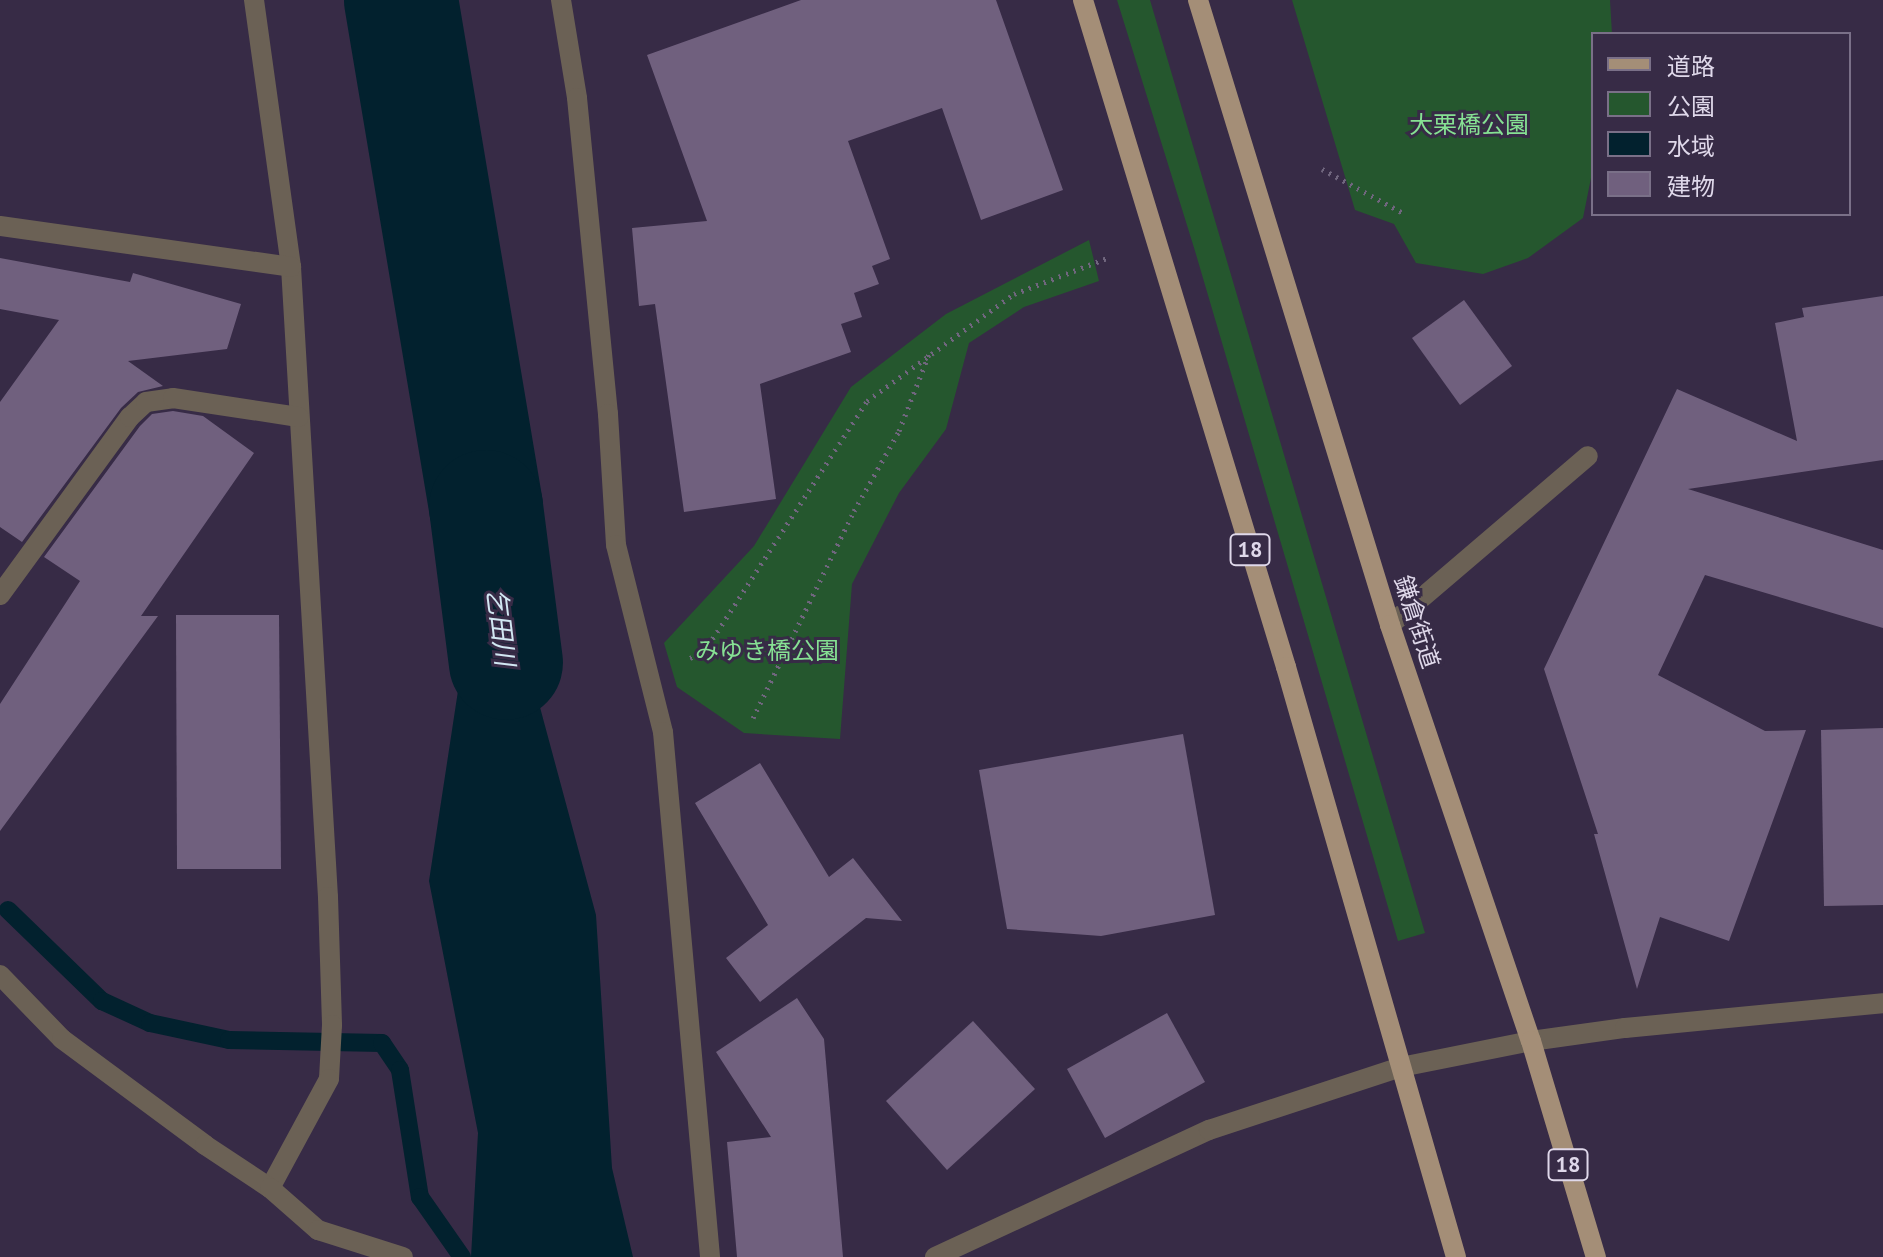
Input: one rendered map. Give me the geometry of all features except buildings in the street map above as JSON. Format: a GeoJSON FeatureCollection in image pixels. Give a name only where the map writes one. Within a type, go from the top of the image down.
{"type":"FeatureCollection","features":[{"type":"Feature","properties":{"kind":"main road","name":"18"},"geometry":{"type":"LineString","coordinates":[[1083,0],[1286,667],[1456,1257]]}},
{"type":"Feature","properties":{"kind":"main road","name":"鎌倉街道"},"geometry":{"type":"LineString","coordinates":[[1198,0],[1390,625],[1531,1041],[1596,1257]]}},
{"type":"Feature","properties":{"kind":"street"},"geometry":{"type":"LineString","coordinates":[[254,0],[291,267],[328,897],[332,1025],[329,1079],[270,1188]]}},
{"type":"Feature","properties":{"kind":"street"},"geometry":{"type":"LineString","coordinates":[[561,0],[577,98],[608,414],[616,545],[663,732],[710,1257]]}},
{"type":"Feature","properties":{"kind":"street"},"geometry":{"type":"LineString","coordinates":[[0,226],[291,267]]}},
{"type":"Feature","properties":{"kind":"street"},"geometry":{"type":"LineString","coordinates":[[0,595],[130,417],[146,402],[173,398],[299,417]]}},
{"type":"Feature","properties":{"kind":"street"},"geometry":{"type":"LineString","coordinates":[[1390,625],[1588,456]]}},
{"type":"Feature","properties":{"kind":"street"},"geometry":{"type":"LineString","coordinates":[[0,975],[62,1039],[205,1145],[270,1188],[318,1230],[341,1240],[403,1257]]}},
{"type":"Feature","properties":{"kind":"street"},"geometry":{"type":"LineString","coordinates":[[935,1257],[1209,1130],[1401,1067],[1531,1041],[1625,1028],[1883,1003]]}},
{"type":"Feature","properties":{"kind":"path"},"geometry":{"type":"LineString","coordinates":[[1322,169],[1403,213]]}},
{"type":"Feature","properties":{"kind":"path"},"geometry":{"type":"LineString","coordinates":[[648,675],[704,652],[867,401],[1014,294],[1110,257]]}},
{"type":"Feature","properties":{"kind":"path"},"geometry":{"type":"LineString","coordinates":[[753,718],[854,511],[899,431],[929,354]]}},
{"type":"Feature","properties":{"kind":"green space"},"geometry":{"type":"Polygon","coordinates":[[[1117,0],[1150,0],[1425,933],[1398,941],[1195,251],[1117,0]]]}},
{"type":"Feature","properties":{"kind":"green space","name":"大栗橋公園"},"geometry":{"type":"Polygon","coordinates":[[[1292,0],[1610,0],[1612,32],[1591,32],[1591,178],[1583,218],[1528,258],[1483,274],[1416,263],[1394,224],[1355,210],[1292,0]]]}},
{"type":"Feature","properties":{"kind":"green space","name":"みゆき橋公園"},"geometry":{"type":"Polygon","coordinates":[[[1089,240],[1099,281],[1024,307],[969,343],[946,429],[899,493],[852,584],[840,739],[744,733],[677,687],[664,643],[754,546],[851,387],[946,314],[1089,240]]]}},
{"type":"Feature","properties":{"kind":"water"},"geometry":{"type":"Polygon","coordinates":[[[486,507],[596,915],[612,1168],[633,1257],[471,1257],[478,1133],[429,881],[486,507]]]}},
{"type":"Feature","properties":{"kind":"waterway","name":"乞田川"},"geometry":{"type":"LineString","coordinates":[[401,0],[486,507],[506,663]]}},
{"type":"Feature","properties":{"kind":"waterway"},"geometry":{"type":"LineString","coordinates":[[8,910],[102,1001],[150,1023],[229,1040],[382,1043],[400,1070],[420,1197],[462,1257]]}}]}
